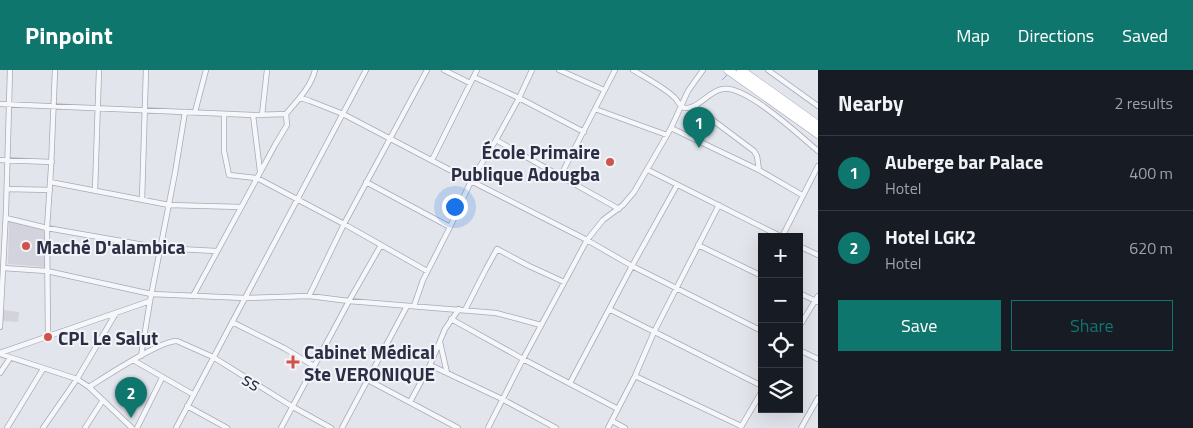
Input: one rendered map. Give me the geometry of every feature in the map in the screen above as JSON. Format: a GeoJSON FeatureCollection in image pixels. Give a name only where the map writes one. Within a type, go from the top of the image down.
{"type":"FeatureCollection","features":[{"type":"Feature","properties":{"kind":"main road"},"geometry":{"type":"LineString","coordinates":[[728,70],[818,134]]}},
{"type":"Feature","properties":{"kind":"main road"},"geometry":{"type":"LineString","coordinates":[[741,70],[818,126]]}},
{"type":"Feature","properties":{"kind":"street"},"geometry":{"type":"LineString","coordinates":[[0,327],[6,218],[10,70]]}},
{"type":"Feature","properties":{"kind":"street"},"geometry":{"type":"LineString","coordinates":[[48,336],[48,228],[55,70]]}},
{"type":"Feature","properties":{"kind":"street"},"geometry":{"type":"LineString","coordinates":[[94,191],[99,70]]}},
{"type":"Feature","properties":{"kind":"street"},"geometry":{"type":"LineString","coordinates":[[142,200],[146,70]]}},
{"type":"Feature","properties":{"kind":"street"},"geometry":{"type":"LineString","coordinates":[[196,112],[206,70]]}},
{"type":"Feature","properties":{"kind":"street"},"geometry":{"type":"LineString","coordinates":[[262,115],[267,70]]}},
{"type":"Feature","properties":{"kind":"street"},"geometry":{"type":"LineString","coordinates":[[0,104],[224,114],[286,114],[299,99],[315,70]]}},
{"type":"Feature","properties":{"kind":"street"},"geometry":{"type":"LineString","coordinates":[[176,428],[366,70]]}},
{"type":"Feature","properties":{"kind":"street"},"geometry":{"type":"LineString","coordinates":[[309,296],[344,224],[427,70]]}},
{"type":"Feature","properties":{"kind":"street"},"geometry":{"type":"LineString","coordinates":[[444,70],[470,83]]}},
{"type":"Feature","properties":{"kind":"street"},"geometry":{"type":"LineString","coordinates":[[432,160],[477,70]]}},
{"type":"Feature","properties":{"kind":"street"},"geometry":{"type":"LineString","coordinates":[[414,306],[422,280],[450,227],[471,181],[496,140],[532,70]]}},
{"type":"Feature","properties":{"kind":"street"},"geometry":{"type":"LineString","coordinates":[[559,70],[604,90]]}},
{"type":"Feature","properties":{"kind":"street"},"geometry":{"type":"LineString","coordinates":[[561,176],[615,70]]}},
{"type":"Feature","properties":{"kind":"street"},"geometry":{"type":"LineString","coordinates":[[633,70],[674,97],[681,106],[687,108],[694,106],[720,89],[726,88],[742,93],[783,122],[818,151]]}},
{"type":"Feature","properties":{"kind":"street"},"geometry":{"type":"LineString","coordinates":[[488,428],[587,240],[603,220],[629,199],[648,170],[671,128],[688,91],[703,70]]}},
{"type":"Feature","properties":{"kind":"street"},"geometry":{"type":"LineString","coordinates":[[768,70],[818,106]]}},
{"type":"Feature","properties":{"kind":"street"},"geometry":{"type":"LineString","coordinates":[[474,77],[584,132]]}},
{"type":"Feature","properties":{"kind":"street"},"geometry":{"type":"LineString","coordinates":[[299,99],[310,101],[343,114],[587,240],[632,266],[758,329]]}},
{"type":"Feature","properties":{"kind":"street"},"geometry":{"type":"LineString","coordinates":[[694,106],[754,151],[757,156],[759,170]]}},
{"type":"Feature","properties":{"kind":"street"},"geometry":{"type":"LineString","coordinates":[[595,109],[667,135]]}},
{"type":"Feature","properties":{"kind":"street"},"geometry":{"type":"LineString","coordinates":[[89,387],[141,356],[185,112]]}},
{"type":"Feature","properties":{"kind":"street"},"geometry":{"type":"LineString","coordinates":[[224,114],[224,151],[230,176],[257,178],[427,271]]}},
{"type":"Feature","properties":{"kind":"street"},"geometry":{"type":"LineString","coordinates":[[193,296],[216,251],[288,125],[286,114]]}},
{"type":"Feature","properties":{"kind":"street"},"geometry":{"type":"LineString","coordinates":[[253,115],[260,172]]}},
{"type":"Feature","properties":{"kind":"street"},"geometry":{"type":"LineString","coordinates":[[671,128],[759,170],[802,195]]}},
{"type":"Feature","properties":{"kind":"street"},"geometry":{"type":"LineString","coordinates":[[496,140],[619,209]]}},
{"type":"Feature","properties":{"kind":"street"},"geometry":{"type":"LineString","coordinates":[[0,160],[52,162]]}},
{"type":"Feature","properties":{"kind":"street"},"geometry":{"type":"LineString","coordinates":[[784,233],[818,166]]}},
{"type":"Feature","properties":{"kind":"street"},"geometry":{"type":"LineString","coordinates":[[648,170],[774,233]]}},
{"type":"Feature","properties":{"kind":"street"},"geometry":{"type":"LineString","coordinates":[[50,182],[169,205],[241,207]]}},
{"type":"Feature","properties":{"kind":"street"},"geometry":{"type":"LineString","coordinates":[[366,182],[450,227]]}},
{"type":"Feature","properties":{"kind":"street"},"geometry":{"type":"LineString","coordinates":[[570,383],[677,184]]}},
{"type":"Feature","properties":{"kind":"street"},"geometry":{"type":"LineString","coordinates":[[7,189],[50,190]]}},
{"type":"Feature","properties":{"kind":"street"},"geometry":{"type":"LineString","coordinates":[[608,428],[718,205]]}},
{"type":"Feature","properties":{"kind":"street"},"geometry":{"type":"LineString","coordinates":[[0,211],[6,211]]}},
{"type":"Feature","properties":{"kind":"street"},"geometry":{"type":"LineString","coordinates":[[6,218],[48,228],[161,248],[216,251]]}},
{"type":"Feature","properties":{"kind":"street"},"geometry":{"type":"LineString","coordinates":[[281,428],[381,245]]}},
{"type":"Feature","properties":{"kind":"street"},"geometry":{"type":"LineString","coordinates":[[698,245],[758,274]]}},
{"type":"Feature","properties":{"kind":"street"},"geometry":{"type":"LineString","coordinates":[[803,248],[818,255]]}},
{"type":"Feature","properties":{"kind":"street"},"geometry":{"type":"LineString","coordinates":[[465,310],[498,249],[564,282]]}},
{"type":"Feature","properties":{"kind":"street"},"geometry":{"type":"LineString","coordinates":[[4,268],[47,271],[151,294],[245,298],[309,296],[503,314],[541,325]]}},
{"type":"Feature","properties":{"kind":"street"},"geometry":{"type":"LineString","coordinates":[[803,296],[816,302]]}},
{"type":"Feature","properties":{"kind":"street"},"geometry":{"type":"LineString","coordinates":[[802,323],[818,296]]}},
{"type":"Feature","properties":{"kind":"street"},"geometry":{"type":"LineString","coordinates":[[0,353],[150,301]]}},
{"type":"Feature","properties":{"kind":"street"},"geometry":{"type":"LineString","coordinates":[[343,428],[407,306]]}},
{"type":"Feature","properties":{"kind":"street"},"geometry":{"type":"LineString","coordinates":[[410,402],[430,365],[445,329],[459,309]]}},
{"type":"Feature","properties":{"kind":"street"},"geometry":{"type":"LineString","coordinates":[[609,309],[758,384]]}},
{"type":"Feature","properties":{"kind":"street"},"geometry":{"type":"LineString","coordinates":[[43,428],[77,379],[116,313]]}},
{"type":"Feature","properties":{"kind":"street"},"geometry":{"type":"LineString","coordinates":[[451,319],[618,409]]}},
{"type":"Feature","properties":{"kind":"street"},"geometry":{"type":"LineString","coordinates":[[232,322],[284,348],[314,366]]}},
{"type":"Feature","properties":{"kind":"street","name":"ss"},"geometry":{"type":"LineString","coordinates":[[141,356],[171,341],[177,341],[213,357],[331,428]]}},
{"type":"Feature","properties":{"kind":"street"},"geometry":{"type":"LineString","coordinates":[[440,341],[447,373]]}},
{"type":"Feature","properties":{"kind":"street"},"geometry":{"type":"LineString","coordinates":[[803,352],[818,359]]}},
{"type":"Feature","properties":{"kind":"street"},"geometry":{"type":"LineString","coordinates":[[0,353],[10,358],[77,379],[89,387],[132,428]]}},
{"type":"Feature","properties":{"kind":"street"},"geometry":{"type":"LineString","coordinates":[[0,373],[10,358]]}},
{"type":"Feature","properties":{"kind":"street"},"geometry":{"type":"LineString","coordinates":[[133,360],[194,395]]}},
{"type":"Feature","properties":{"kind":"street"},"geometry":{"type":"LineString","coordinates":[[430,365],[502,399],[556,428]]}},
{"type":"Feature","properties":{"kind":"street"},"geometry":{"type":"LineString","coordinates":[[7,428],[43,368]]}},
{"type":"Feature","properties":{"kind":"street"},"geometry":{"type":"LineString","coordinates":[[635,376],[741,427],[758,398]]}},
{"type":"Feature","properties":{"kind":"street"},"geometry":{"type":"LineString","coordinates":[[137,428],[162,378]]}},
{"type":"Feature","properties":{"kind":"street"},"geometry":{"type":"LineString","coordinates":[[368,380],[458,428]]}},
{"type":"Feature","properties":{"kind":"street"},"geometry":{"type":"LineString","coordinates":[[801,428],[818,398]]}},
{"type":"Feature","properties":{"kind":"street"},"geometry":{"type":"LineString","coordinates":[[85,428],[103,400]]}},
{"type":"Feature","properties":{"kind":"street"},"geometry":{"type":"LineString","coordinates":[[187,406],[227,428]]}},
{"type":"Feature","properties":{"kind":"street"},"geometry":{"type":"LineString","coordinates":[[612,421],[625,428]]}},
{"type":"Feature","properties":{"kind":"shaded area","name":"Maché D'alambica"},"geometry":{"type":"Polygon","coordinates":[[[9,220],[45,228],[45,267],[8,264],[9,220]]]}},
{"type":"Feature","properties":{"kind":"shaded area"},"geometry":{"type":"Polygon","coordinates":[[[3,310],[19,312],[18,322],[3,321],[3,310]]]}},
{"type":"Feature","properties":{"kind":"waterway"},"geometry":{"type":"LineString","coordinates":[[722,80],[728,74]]}},
{"type":"Feature","properties":{"kind":"place","name":"Auberge bar Palace"},"geometry":{"type":"Point","coordinates":[699,148]}},
{"type":"Feature","properties":{"kind":"place","name":"École Primaire Publique Adougba"},"geometry":{"type":"Point","coordinates":[610,162]}},
{"type":"Feature","properties":{"kind":"place","name":"Maché D'alambica"},"geometry":{"type":"Point","coordinates":[26,246]}},
{"type":"Feature","properties":{"kind":"place","name":"CPL Le Salut"},"geometry":{"type":"Point","coordinates":[48,337]}},
{"type":"Feature","properties":{"kind":"place","name":"Cabinet Médical Ste VERONIQUE"},"geometry":{"type":"Point","coordinates":[293,362]}},
{"type":"Feature","properties":{"kind":"place","name":"Hotel LGK2"},"geometry":{"type":"Point","coordinates":[131,418]}}]}
